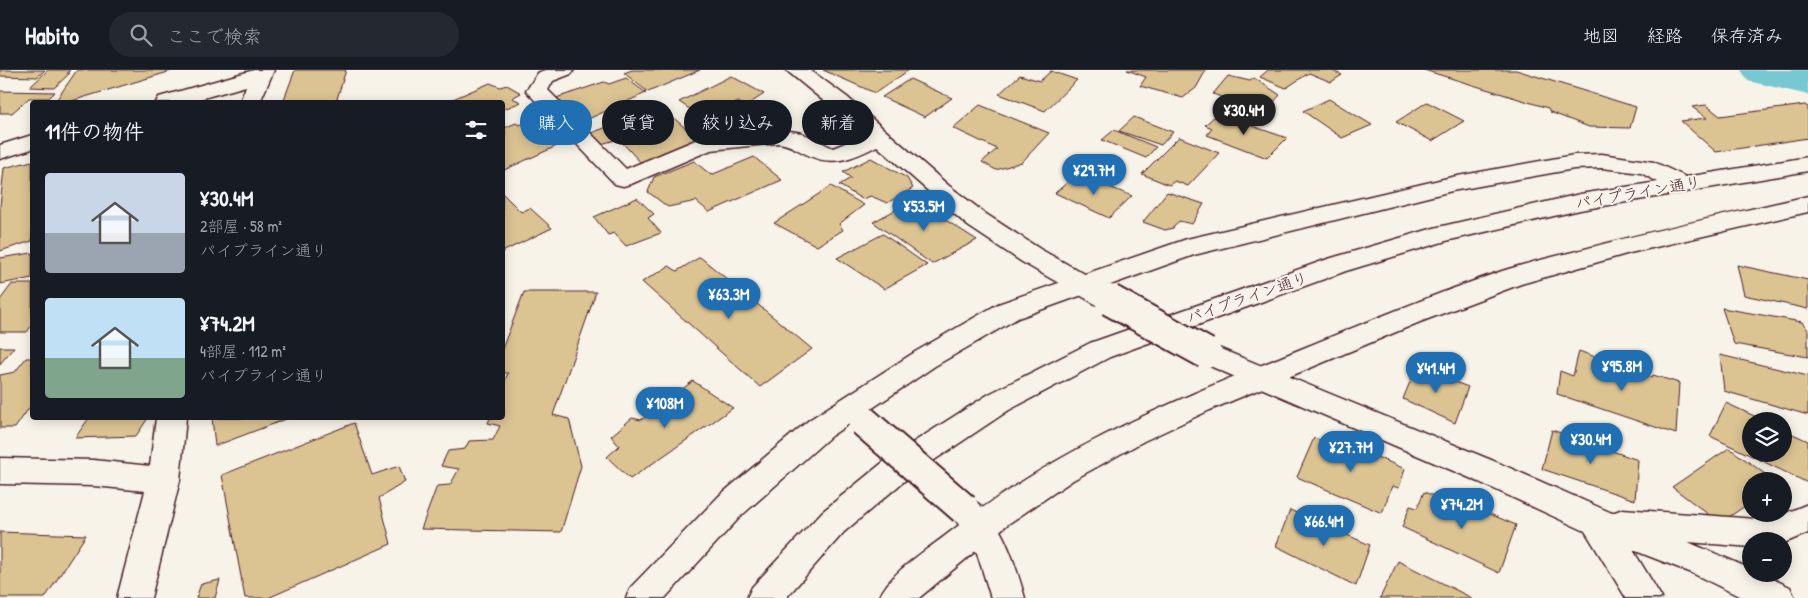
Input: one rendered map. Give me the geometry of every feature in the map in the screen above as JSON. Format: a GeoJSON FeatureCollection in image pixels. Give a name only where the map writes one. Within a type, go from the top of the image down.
{"type":"FeatureCollection","features":[{"type":"Feature","properties":{"kind":"main road"},"geometry":{"type":"LineString","coordinates":[[564,70],[545,77],[537,91],[623,179],[706,144],[778,136],[794,138],[819,152],[832,155],[849,151],[880,136]]}},
{"type":"Feature","properties":{"kind":"main road"},"geometry":{"type":"LineString","coordinates":[[796,70],[828,91],[959,206],[1000,237],[1081,285],[1206,353],[1490,473],[1596,521],[1704,563],[1778,598]]}},
{"type":"Feature","properties":{"kind":"main road"},"geometry":{"type":"LineString","coordinates":[[173,100],[264,72]]}},
{"type":"Feature","properties":{"kind":"main road"},"geometry":{"type":"LineString","coordinates":[[251,100],[264,72]]}},
{"type":"Feature","properties":{"kind":"main road"},"geometry":{"type":"LineString","coordinates":[[0,152],[30,143]]}},
{"type":"Feature","properties":{"kind":"main road"},"geometry":{"type":"LineString","coordinates":[[643,598],[730,506],[820,428],[856,414],[924,359],[1008,312],[1187,248],[1452,184],[1574,162],[1629,163],[1646,166],[1682,184]]}},
{"type":"Feature","properties":{"kind":"main road","name":"パイプライン通り"},"geometry":{"type":"LineString","coordinates":[[764,598],[833,522],[898,468],[999,402],[1100,350],[1338,265],[1443,234],[1580,202],[1808,164]]}},
{"type":"Feature","properties":{"kind":"main road"},"geometry":{"type":"LineString","coordinates":[[896,598],[972,518],[1133,433],[1262,377],[1410,315],[1513,277],[1630,246],[1808,204]]}},
{"type":"Feature","properties":{"kind":"main road"},"geometry":{"type":"LineString","coordinates":[[856,414],[972,518],[996,555],[1008,598]]}},
{"type":"Feature","properties":{"kind":"main road"},"geometry":{"type":"LineString","coordinates":[[134,598],[164,480],[171,420]]}},
{"type":"Feature","properties":{"kind":"main road"},"geometry":{"type":"LineString","coordinates":[[0,471],[94,473],[164,480]]}},
{"type":"Feature","properties":{"kind":"main road"},"geometry":{"type":"LineString","coordinates":[[1596,521],[1770,534],[1808,518]]}},
{"type":"Feature","properties":{"kind":"main road"},"geometry":{"type":"LineString","coordinates":[[1596,521],[1645,598]]}},
{"type":"Feature","properties":{"kind":"building"},"geometry":{"type":"Polygon","coordinates":[[[0,70],[45,70],[37,77],[0,76],[0,70]]]}},
{"type":"Feature","properties":{"kind":"building"},"geometry":{"type":"Polygon","coordinates":[[[48,70],[70,70],[67,73],[70,73],[54,88],[30,87],[48,70]]]}},
{"type":"Feature","properties":{"kind":"building"},"geometry":{"type":"Polygon","coordinates":[[[77,70],[175,70],[75,100],[56,100],[77,70]]]}},
{"type":"Feature","properties":{"kind":"building"},"geometry":{"type":"Polygon","coordinates":[[[295,70],[346,70],[337,100],[284,100],[295,70]]]}},
{"type":"Feature","properties":{"kind":"building"},"geometry":{"type":"Polygon","coordinates":[[[632,70],[700,70],[648,92],[624,73],[632,70]]]}},
{"type":"Feature","properties":{"kind":"building"},"geometry":{"type":"Polygon","coordinates":[[[823,70],[909,70],[875,93],[823,70]]]}},
{"type":"Feature","properties":{"kind":"building"},"geometry":{"type":"Polygon","coordinates":[[[1127,70],[1206,70],[1196,88],[1183,98],[1140,86],[1146,77],[1127,70]]]}},
{"type":"Feature","properties":{"kind":"building"},"geometry":{"type":"Polygon","coordinates":[[[1268,70],[1330,70],[1342,75],[1331,82],[1309,73],[1286,88],[1260,77],[1268,70]]]}},
{"type":"Feature","properties":{"kind":"building"},"geometry":{"type":"Polygon","coordinates":[[[1424,70],[1516,70],[1636,107],[1630,128],[1589,127],[1550,112],[1548,108],[1424,70]]]}},
{"type":"Feature","properties":{"kind":"building"},"geometry":{"type":"Polygon","coordinates":[[[1051,71],[1077,80],[1045,111],[999,94],[1020,75],[1040,81],[1051,71]]]}},
{"type":"Feature","properties":{"kind":"building"},"geometry":{"type":"Polygon","coordinates":[[[731,76],[764,94],[755,100],[684,100],[684,105],[679,102],[731,76]]]}},
{"type":"Feature","properties":{"kind":"building"},"geometry":{"type":"Polygon","coordinates":[[[1228,76],[1250,81],[1254,78],[1280,95],[1264,113],[1213,94],[1228,76]]]}},
{"type":"Feature","properties":{"kind":"building"},"geometry":{"type":"Polygon","coordinates":[[[626,78],[646,93],[630,100],[602,100],[602,113],[592,117],[592,100],[553,99],[604,82],[609,84],[626,78]]]}},
{"type":"Feature","properties":{"kind":"building"},"geometry":{"type":"Polygon","coordinates":[[[910,79],[952,98],[925,117],[882,97],[910,79]]]}},
{"type":"Feature","properties":{"kind":"building"},"geometry":{"type":"Polygon","coordinates":[[[490,83],[500,87],[507,85],[521,93],[512,98],[520,102],[505,109],[505,100],[451,100],[490,83]]]}},
{"type":"Feature","properties":{"kind":"building"},"geometry":{"type":"Polygon","coordinates":[[[0,91],[55,92],[49,98],[29,98],[12,113],[0,113],[0,91]]]}},
{"type":"Feature","properties":{"kind":"building"},"geometry":{"type":"Polygon","coordinates":[[[1329,99],[1372,125],[1342,138],[1303,111],[1329,99]]]}},
{"type":"Feature","properties":{"kind":"building"},"geometry":{"type":"Polygon","coordinates":[[[1427,102],[1464,121],[1432,141],[1396,122],[1427,102]]]}},
{"type":"Feature","properties":{"kind":"building"},"geometry":{"type":"Polygon","coordinates":[[[980,105],[1049,133],[1022,162],[996,170],[982,162],[997,149],[953,128],[980,105]]]}},
{"type":"Feature","properties":{"kind":"building"},"geometry":{"type":"Polygon","coordinates":[[[1706,105],[1720,116],[1805,105],[1808,107],[1808,138],[1716,152],[1681,121],[1707,118],[1692,107],[1706,105]]]}},
{"type":"Feature","properties":{"kind":"building"},"geometry":{"type":"Polygon","coordinates":[[[1217,114],[1287,138],[1267,158],[1207,135],[1212,128],[1205,125],[1217,114]]]}},
{"type":"Feature","properties":{"kind":"building"},"geometry":{"type":"Polygon","coordinates":[[[1134,117],[1173,132],[1161,145],[1119,131],[1134,117]]]}},
{"type":"Feature","properties":{"kind":"building"},"geometry":{"type":"Polygon","coordinates":[[[674,118],[684,127],[684,145],[686,145],[641,163],[624,145],[674,145],[674,118]]]}},
{"type":"Feature","properties":{"kind":"building"},"geometry":{"type":"Polygon","coordinates":[[[516,123],[520,125],[520,145],[559,145],[505,170],[505,128],[516,123]]]}},
{"type":"Feature","properties":{"kind":"building"},"geometry":{"type":"Polygon","coordinates":[[[602,129],[602,144],[592,134],[602,129]]]}},
{"type":"Feature","properties":{"kind":"building"},"geometry":{"type":"Polygon","coordinates":[[[1114,130],[1156,147],[1146,158],[1102,140],[1114,130]]]}},
{"type":"Feature","properties":{"kind":"building"},"geometry":{"type":"Polygon","coordinates":[[[1179,137],[1219,153],[1188,186],[1175,181],[1169,185],[1142,174],[1179,137]]]}},
{"type":"Feature","properties":{"kind":"building"},"geometry":{"type":"Polygon","coordinates":[[[754,157],[782,180],[709,212],[696,201],[668,207],[648,192],[654,177],[694,161],[711,175],[754,157]]]}},
{"type":"Feature","properties":{"kind":"building"},"geometry":{"type":"Polygon","coordinates":[[[871,158],[907,178],[913,188],[887,203],[871,196],[862,199],[839,185],[851,178],[843,172],[871,158]]]}},
{"type":"Feature","properties":{"kind":"building"},"geometry":{"type":"Polygon","coordinates":[[[30,162],[30,242],[0,251],[0,206],[4,168],[30,162]]]}},
{"type":"Feature","properties":{"kind":"building"},"geometry":{"type":"Polygon","coordinates":[[[1077,174],[1132,196],[1109,218],[1055,193],[1077,174]]]}},
{"type":"Feature","properties":{"kind":"building"},"geometry":{"type":"Polygon","coordinates":[[[831,186],[864,205],[839,224],[843,230],[817,246],[774,223],[831,186]]]}},
{"type":"Feature","properties":{"kind":"building"},"geometry":{"type":"Polygon","coordinates":[[[1167,192],[1204,204],[1192,224],[1179,221],[1173,228],[1165,230],[1143,222],[1167,192]]]}},
{"type":"Feature","properties":{"kind":"building"},"geometry":{"type":"Polygon","coordinates":[[[505,196],[521,212],[530,208],[552,228],[505,251],[505,196]]]}},
{"type":"Feature","properties":{"kind":"building"},"geometry":{"type":"Polygon","coordinates":[[[637,198],[654,214],[648,218],[661,233],[626,246],[614,233],[608,235],[594,217],[637,198]]]}},
{"type":"Feature","properties":{"kind":"building"},"geometry":{"type":"Polygon","coordinates":[[[914,200],[977,240],[932,264],[873,222],[914,200]]]}},
{"type":"Feature","properties":{"kind":"building"},"geometry":{"type":"Polygon","coordinates":[[[883,234],[927,265],[884,289],[837,258],[883,234]]]}},
{"type":"Feature","properties":{"kind":"building"},"geometry":{"type":"Polygon","coordinates":[[[30,253],[30,278],[0,284],[0,258],[30,253]]]}},
{"type":"Feature","properties":{"kind":"building"},"geometry":{"type":"Polygon","coordinates":[[[700,257],[812,349],[760,387],[642,282],[669,266],[677,271],[700,257]]]}},
{"type":"Feature","properties":{"kind":"building"},"geometry":{"type":"Polygon","coordinates":[[[1737,265],[1808,280],[1808,309],[1744,295],[1737,265]]]}},
{"type":"Feature","properties":{"kind":"building"},"geometry":{"type":"Polygon","coordinates":[[[12,284],[30,284],[30,328],[27,332],[0,332],[0,300],[12,284]]]}},
{"type":"Feature","properties":{"kind":"building"},"geometry":{"type":"Polygon","coordinates":[[[524,292],[596,292],[553,415],[569,419],[581,466],[561,532],[421,529],[437,486],[450,485],[459,469],[441,466],[448,451],[465,449],[469,441],[493,440],[500,426],[488,423],[489,420],[505,420],[505,380],[508,373],[505,373],[505,341],[524,292]]]}},
{"type":"Feature","properties":{"kind":"building"},"geometry":{"type":"Polygon","coordinates":[[[1722,308],[1802,322],[1808,330],[1808,357],[1734,344],[1722,308]]]}},
{"type":"Feature","properties":{"kind":"building"},"geometry":{"type":"Polygon","coordinates":[[[0,347],[14,347],[0,364],[0,347]]]}},
{"type":"Feature","properties":{"kind":"building"},"geometry":{"type":"Polygon","coordinates":[[[1579,351],[1652,378],[1653,375],[1679,383],[1676,434],[1557,394],[1560,371],[1573,376],[1579,351]]]}},
{"type":"Feature","properties":{"kind":"building"},"geometry":{"type":"Polygon","coordinates":[[[1720,355],[1808,376],[1808,415],[1724,391],[1720,355]]]}},
{"type":"Feature","properties":{"kind":"building"},"geometry":{"type":"Polygon","coordinates":[[[26,358],[30,358],[30,407],[15,428],[0,428],[0,375],[15,372],[26,358]]]}},
{"type":"Feature","properties":{"kind":"building"},"geometry":{"type":"Polygon","coordinates":[[[1416,367],[1468,387],[1455,423],[1403,399],[1416,367]]]}},
{"type":"Feature","properties":{"kind":"building"},"geometry":{"type":"Polygon","coordinates":[[[693,381],[733,408],[630,479],[607,457],[619,446],[611,436],[632,418],[641,420],[693,381]]]}},
{"type":"Feature","properties":{"kind":"building"},"geometry":{"type":"Polygon","coordinates":[[[1726,403],[1746,412],[1742,412],[1742,451],[1710,436],[1726,403]]]}},
{"type":"Feature","properties":{"kind":"building"},"geometry":{"type":"Polygon","coordinates":[[[88,420],[147,420],[136,436],[75,438],[88,420]]]}},
{"type":"Feature","properties":{"kind":"building"},"geometry":{"type":"Polygon","coordinates":[[[212,420],[284,420],[215,446],[212,420]]]}},
{"type":"Feature","properties":{"kind":"building"},"geometry":{"type":"Polygon","coordinates":[[[354,423],[372,475],[399,466],[405,482],[379,498],[391,544],[268,598],[245,598],[222,475],[354,423]]]}},
{"type":"Feature","properties":{"kind":"building"},"geometry":{"type":"Polygon","coordinates":[[[1552,430],[1638,460],[1635,500],[1542,469],[1552,430]]]}},
{"type":"Feature","properties":{"kind":"building"},"geometry":{"type":"Polygon","coordinates":[[[1792,434],[1808,441],[1808,483],[1792,475],[1792,472],[1785,472],[1764,462],[1792,462],[1792,434]]]}},
{"type":"Feature","properties":{"kind":"building"},"geometry":{"type":"Polygon","coordinates":[[[1314,438],[1334,445],[1340,441],[1405,469],[1399,488],[1392,486],[1382,513],[1297,477],[1314,438]]]}},
{"type":"Feature","properties":{"kind":"building"},"geometry":{"type":"Polygon","coordinates":[[[1729,448],[1742,457],[1742,462],[1749,462],[1762,472],[1742,472],[1742,508],[1720,523],[1672,487],[1729,448]]]}},
{"type":"Feature","properties":{"kind":"building"},"geometry":{"type":"Polygon","coordinates":[[[1424,492],[1468,510],[1473,507],[1516,525],[1499,573],[1402,527],[1410,506],[1417,508],[1424,492]]]}},
{"type":"Feature","properties":{"kind":"building"},"geometry":{"type":"Polygon","coordinates":[[[1290,510],[1370,545],[1356,586],[1276,546],[1290,510]]]}},
{"type":"Feature","properties":{"kind":"building"},"geometry":{"type":"Polygon","coordinates":[[[0,532],[86,535],[45,598],[0,598],[0,532]]]}},
{"type":"Feature","properties":{"kind":"building"},"geometry":{"type":"Polygon","coordinates":[[[1398,561],[1472,598],[1380,598],[1398,561]]]}},
{"type":"Feature","properties":{"kind":"building"},"geometry":{"type":"Polygon","coordinates":[[[220,580],[215,598],[196,598],[201,584],[220,580]]]}},
{"type":"Feature","properties":{"kind":"waterway"},"geometry":{"type":"LineString","coordinates":[[1766,70],[1808,80]]}}]}
